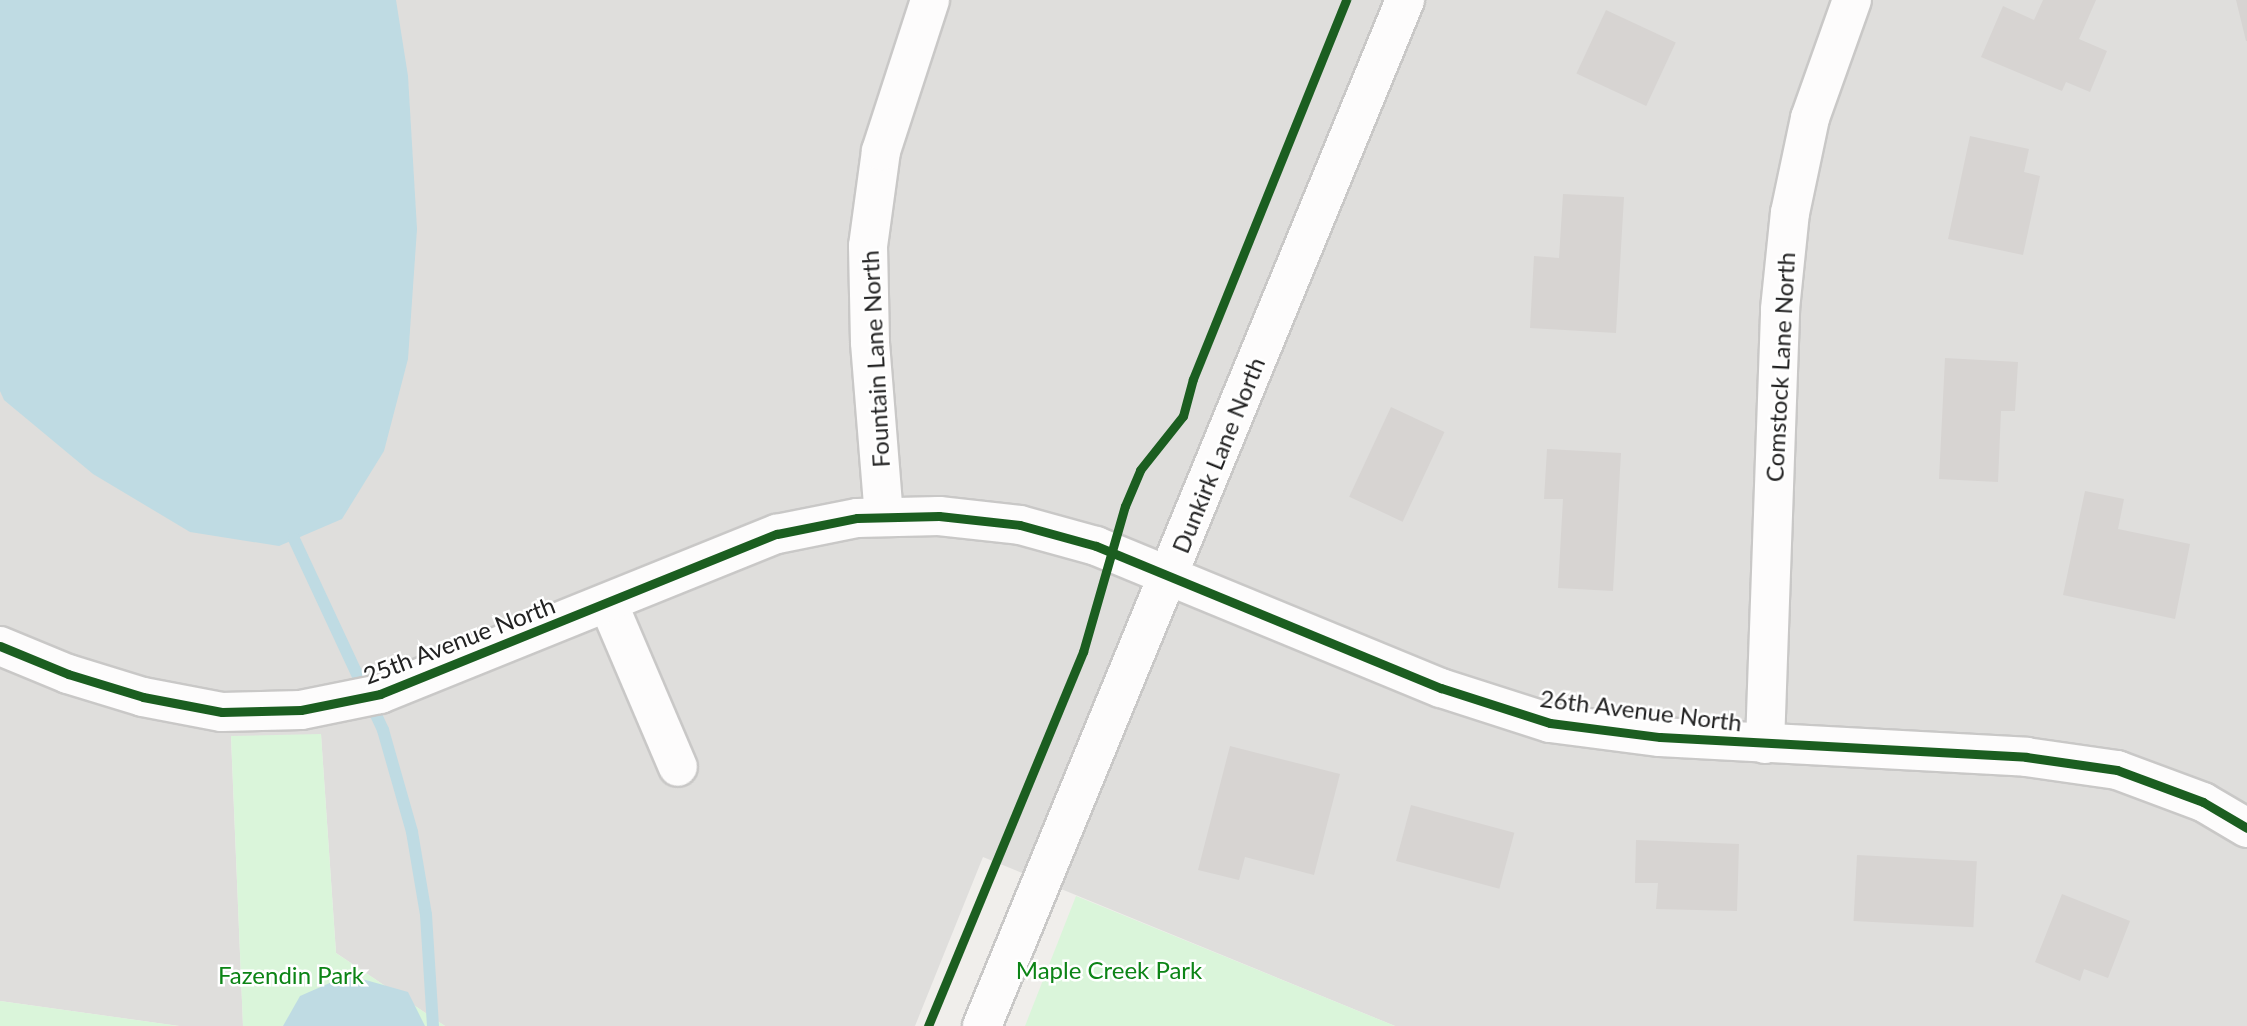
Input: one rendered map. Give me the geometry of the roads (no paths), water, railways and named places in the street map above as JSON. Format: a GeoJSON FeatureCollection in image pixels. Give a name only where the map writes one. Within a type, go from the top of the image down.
{"type":"FeatureCollection","features":[{"type":"Feature","properties":{"kind":"street","name":"Fountain Lane North"},"geometry":{"type":"LineString","coordinates":[[884,517],[870,342],[868,246],[881,151],[930,0]]}},
{"type":"Feature","properties":{"kind":"street","name":"Dunkirk Lane North"},"geometry":{"type":"LineString","coordinates":[[982,1026],[1405,0]]}},
{"type":"Feature","properties":{"kind":"street","name":"Comstock Lane North"},"geometry":{"type":"LineString","coordinates":[[1765,744],[1780,309],[1790,212],[1810,118],[1852,0]]}},
{"type":"Feature","properties":{"kind":"street","name":"26th Avenue North"},"geometry":{"type":"LineString","coordinates":[[884,517],[939,516],[1020,525],[1096,547],[1441,688],[1550,723],[1660,737],[2026,757],[2117,770],[2203,802],[2247,828]]}},
{"type":"Feature","properties":{"kind":"street","name":"25th Avenue North"},"geometry":{"type":"LineString","coordinates":[[0,646],[68,674],[144,697],[222,712],[301,710],[380,694],[777,534],[856,519],[884,517]]}},
{"type":"Feature","properties":{"kind":"street"},"geometry":{"type":"LineString","coordinates":[[608,603],[678,766]]}},
{"type":"Feature","properties":{"kind":"water"},"geometry":{"type":"Polygon","coordinates":[[[0,0],[396,0],[408,76],[417,229],[408,359],[384,451],[342,519],[279,546],[190,532],[93,474],[4,400],[0,391],[0,0]]]}},
{"type":"Feature","properties":{"kind":"water"},"geometry":{"type":"Polygon","coordinates":[[[348,975],[408,992],[425,1026],[283,1026],[300,996],[348,975]]]}},
{"type":"Feature","properties":{"kind":"waterway"},"geometry":{"type":"LineString","coordinates":[[294,539],[383,730],[412,832],[426,915],[433,1026]]}},
{"type":"Feature","properties":{"kind":"park label","name":"Maple Creek Park"},"geometry":{"type":"Point","coordinates":[1109,970]}},
{"type":"Feature","properties":{"kind":"park label","name":"Fazendin Park"},"geometry":{"type":"Point","coordinates":[291,975]}}]}
